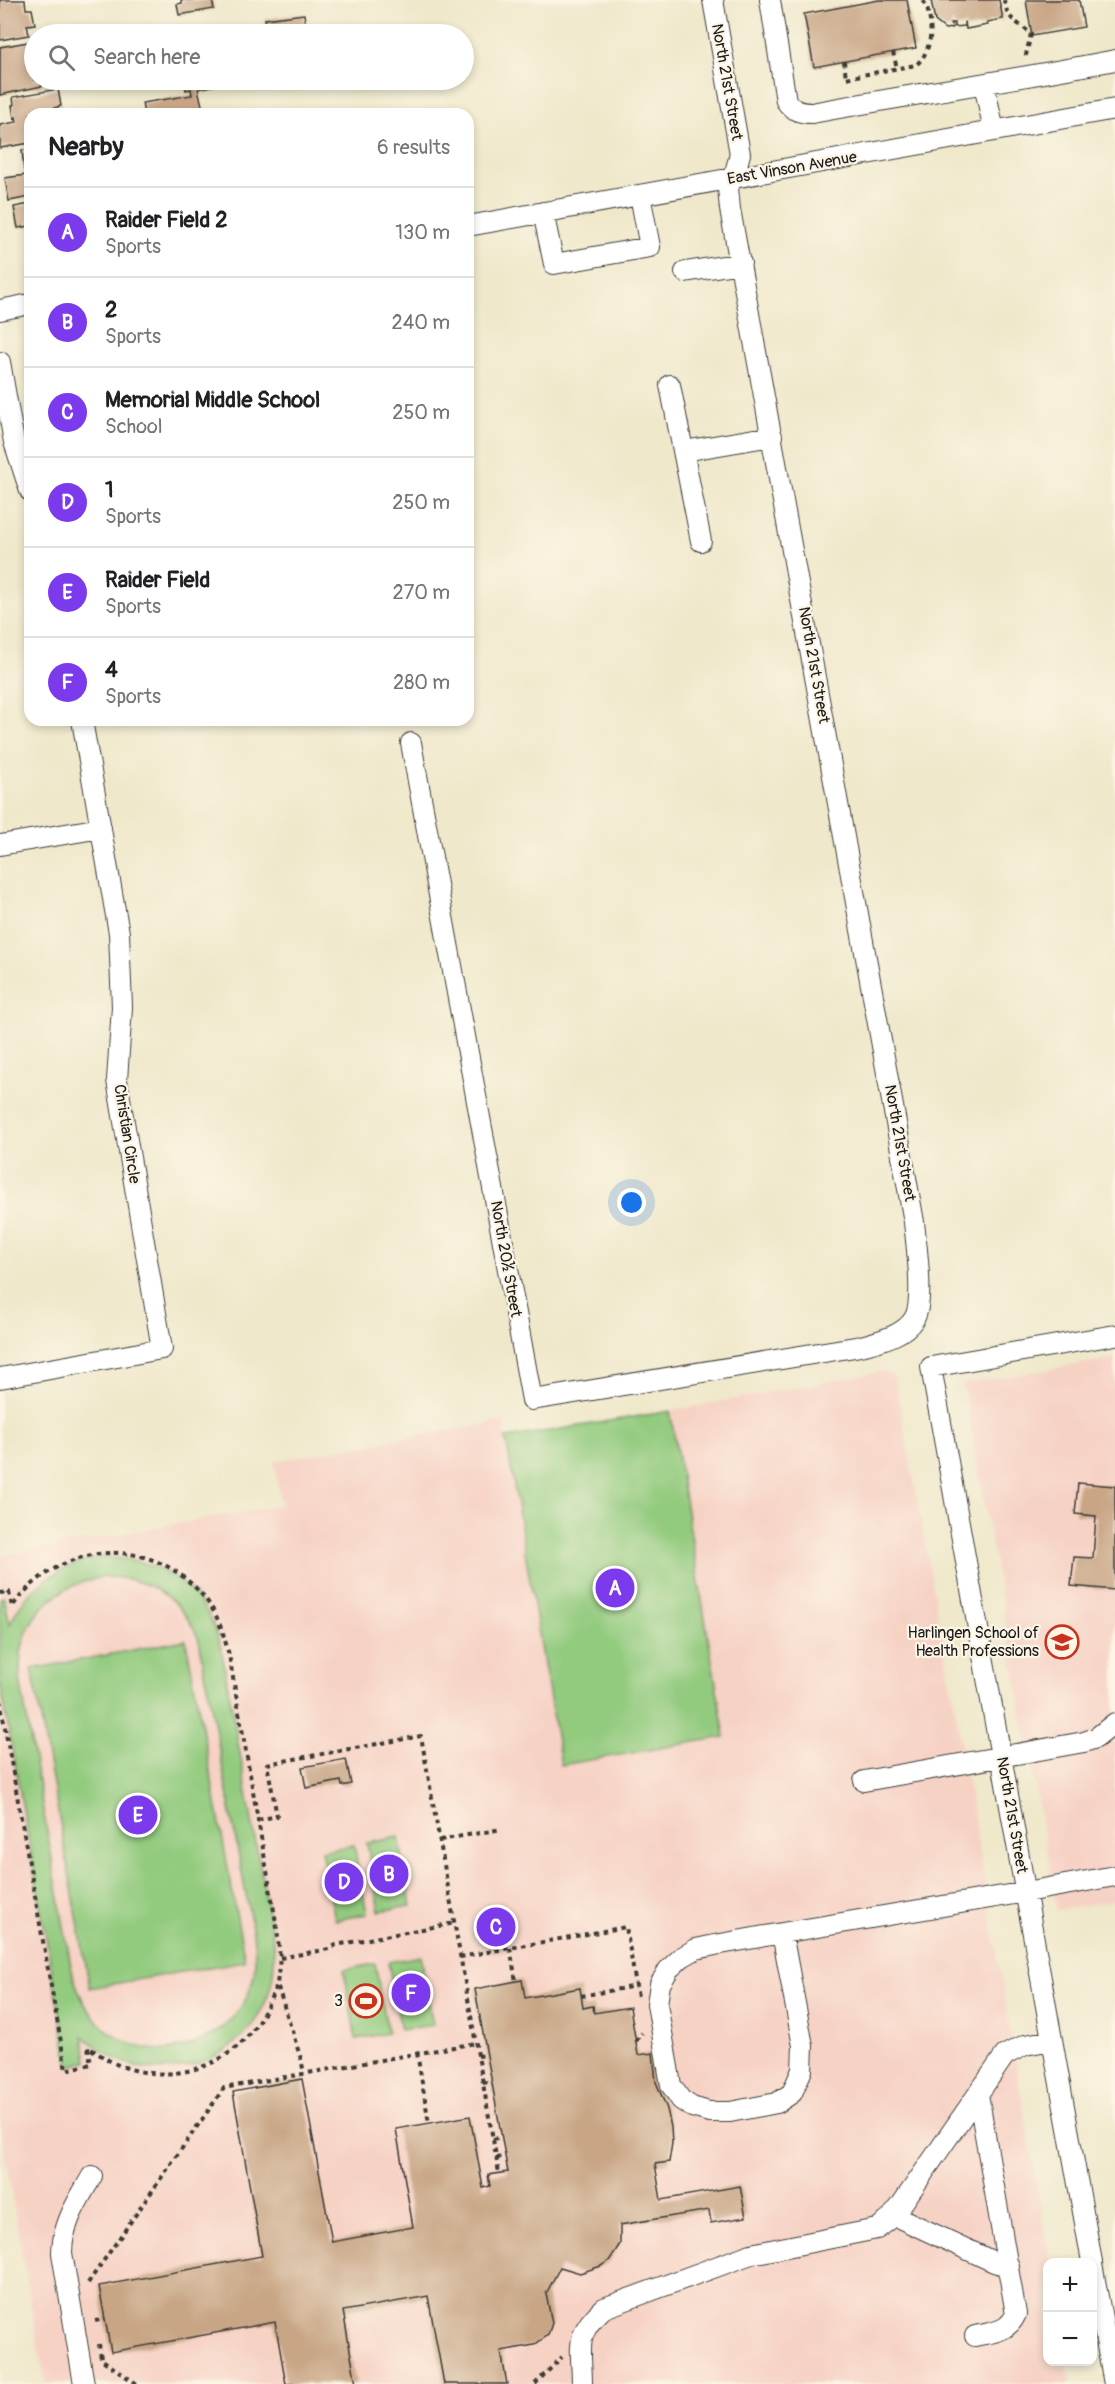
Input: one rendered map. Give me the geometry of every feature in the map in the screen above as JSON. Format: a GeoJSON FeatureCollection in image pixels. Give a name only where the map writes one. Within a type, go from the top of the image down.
{"type":"FeatureCollection","features":[{"type":"Feature","properties":{"kind":"street","name":"North 21st Street"},"geometry":{"type":"LineString","coordinates":[[713,0],[740,154],[728,188],[730,209],[914,1222],[920,1282],[915,1318],[906,1328]]}},
{"type":"Feature","properties":{"kind":"street"},"geometry":{"type":"LineString","coordinates":[[770,0],[786,101],[797,111],[812,113],[1115,60]]}},
{"type":"Feature","properties":{"kind":"street"},"geometry":{"type":"LineString","coordinates":[[984,84],[994,131]]}},
{"type":"Feature","properties":{"kind":"street","name":"East Vinson Avenue"},"geometry":{"type":"LineString","coordinates":[[474,225],[1115,109]]}},
{"type":"Feature","properties":{"kind":"street"},"geometry":{"type":"LineString","coordinates":[[543,212],[554,264],[650,247],[640,195]]}},
{"type":"Feature","properties":{"kind":"street"},"geometry":{"type":"LineString","coordinates":[[685,272],[741,262]]}},
{"type":"Feature","properties":{"kind":"street"},"geometry":{"type":"LineString","coordinates":[[0,310],[24,305]]}},
{"type":"Feature","properties":{"kind":"street"},"geometry":{"type":"LineString","coordinates":[[0,362],[14,442],[24,472]]}},
{"type":"Feature","properties":{"kind":"street"},"geometry":{"type":"LineString","coordinates":[[670,386],[700,541]]}},
{"type":"Feature","properties":{"kind":"street"},"geometry":{"type":"LineString","coordinates":[[684,451],[772,436]]}},
{"type":"Feature","properties":{"kind":"street","name":"Christian Circle"},"geometry":{"type":"LineString","coordinates":[[0,1378],[162,1349],[117,1080],[122,1007],[119,933],[83,726]]}},
{"type":"Feature","properties":{"kind":"street","name":"North 20½ Street"},"geometry":{"type":"LineString","coordinates":[[411,743],[532,1400],[861,1346],[906,1328]]}},
{"type":"Feature","properties":{"kind":"street"},"geometry":{"type":"LineString","coordinates":[[0,846],[101,828]]}},
{"type":"Feature","properties":{"kind":"street","name":"North 21st Street"},"geometry":{"type":"LineString","coordinates":[[1091,2258],[931,1367],[1115,1335]]}},
{"type":"Feature","properties":{"kind":"street"},"geometry":{"type":"LineString","coordinates":[[864,1781],[1084,1742],[1096,1738],[1115,1723]]}},
{"type":"Feature","properties":{"kind":"street"},"geometry":{"type":"LineString","coordinates":[[782,1933],[803,2046],[802,2070],[792,2092],[777,2103],[730,2112],[710,2112],[692,2108],[681,2100],[671,2085],[657,2004],[660,1984],[669,1969],[682,1957],[696,1950],[782,1933],[1115,1876]]}},
{"type":"Feature","properties":{"kind":"street"},"geometry":{"type":"LineString","coordinates":[[582,2384],[580,2358],[582,2338],[589,2321],[604,2308],[751,2254],[877,2229],[893,2215],[1005,2055],[1025,2045],[1052,2040]]}},
{"type":"Feature","properties":{"kind":"street"},"geometry":{"type":"LineString","coordinates":[[975,2336],[1002,2331],[1012,2325],[1016,2314],[978,2094]]}},
{"type":"Feature","properties":{"kind":"street"},"geometry":{"type":"LineString","coordinates":[[84,2384],[62,2253],[62,2238],[67,2223],[92,2176]]}},
{"type":"Feature","properties":{"kind":"street"},"geometry":{"type":"LineString","coordinates":[[893,2215],[994,2262],[1009,2266]]}},
{"type":"Feature","properties":{"kind":"street","name":"North 21st Street"},"geometry":{"type":"LineString","coordinates":[[1097,2290],[1114,2384]]}},
{"type":"Feature","properties":{"kind":"path"},"geometry":{"type":"LineString","coordinates":[[844,61],[846,78],[916,65],[921,60],[930,38],[931,17],[923,0]]}},
{"type":"Feature","properties":{"kind":"path"},"geometry":{"type":"LineString","coordinates":[[1004,0],[1007,14],[1012,22],[1031,34],[1020,78]]}},
{"type":"Feature","properties":{"kind":"path"},"geometry":{"type":"LineString","coordinates":[[893,52],[897,69]]}},
{"type":"Feature","properties":{"kind":"path"},"geometry":{"type":"LineString","coordinates":[[0,1593],[9,1592],[12,1607],[31,1583],[47,1571],[71,1560],[98,1553],[117,1552],[156,1562],[175,1572],[194,1586],[208,1602],[224,1636],[277,1928],[280,1958],[277,1984],[265,2011],[248,2037],[231,2052],[207,2065],[178,2073],[143,2073],[122,2067],[87,2047],[91,2064],[66,2070],[0,1700]]}},
{"type":"Feature","properties":{"kind":"path"},"geometry":{"type":"LineString","coordinates":[[258,1820],[277,1816],[267,1764],[421,1736],[499,2173]]}},
{"type":"Feature","properties":{"kind":"path"},"geometry":{"type":"LineString","coordinates":[[440,1840],[502,1829]]}},
{"type":"Feature","properties":{"kind":"path"},"geometry":{"type":"LineString","coordinates":[[280,1958],[454,1923]]}},
{"type":"Feature","properties":{"kind":"path"},"geometry":{"type":"LineString","coordinates":[[460,1957],[626,1927],[638,1997]]}},
{"type":"Feature","properties":{"kind":"path"},"geometry":{"type":"LineString","coordinates":[[510,1948],[516,1981]]}},
{"type":"Feature","properties":{"kind":"path"},"geometry":{"type":"LineString","coordinates":[[277,1984],[302,2059],[304,2073]]}},
{"type":"Feature","properties":{"kind":"path"},"geometry":{"type":"LineString","coordinates":[[581,1996],[636,1986]]}},
{"type":"Feature","properties":{"kind":"path"},"geometry":{"type":"LineString","coordinates":[[636,2041],[644,2031]]}},
{"type":"Feature","properties":{"kind":"path"},"geometry":{"type":"LineString","coordinates":[[89,2292],[87,2282],[224,2088],[476,2043]]}},
{"type":"Feature","properties":{"kind":"path"},"geometry":{"type":"LineString","coordinates":[[417,2054],[429,2123]]}},
{"type":"Feature","properties":{"kind":"path"},"geometry":{"type":"LineString","coordinates":[[478,2056],[487,2055]]}},
{"type":"Feature","properties":{"kind":"path"},"geometry":{"type":"LineString","coordinates":[[483,2083],[492,2081]]}},
{"type":"Feature","properties":{"kind":"path"},"geometry":{"type":"LineString","coordinates":[[493,2139],[502,2137]]}},
{"type":"Feature","properties":{"kind":"path"},"geometry":{"type":"LineString","coordinates":[[496,2158],[505,2157]]}},
{"type":"Feature","properties":{"kind":"path"},"geometry":{"type":"LineString","coordinates":[[93,2311],[97,2332]]}},
{"type":"Feature","properties":{"kind":"path"},"geometry":{"type":"LineString","coordinates":[[95,2321],[105,2319]]}},
{"type":"Feature","properties":{"kind":"path"},"geometry":{"type":"LineString","coordinates":[[99,2343],[101,2359],[137,2384]]}},
{"type":"Feature","properties":{"kind":"shaded area","name":"Harlingen School of Health Professions"},"geometry":{"type":"Polygon","coordinates":[[[1115,1358],[1115,1900],[1057,1910],[963,1384],[1115,1358]]]}},
{"type":"Feature","properties":{"kind":"shaded area"},"geometry":{"type":"Polygon","coordinates":[[[884,1371],[895,1377],[958,1726],[1049,2258],[1043,2258],[1043,2366],[1068,2366],[1071,2384],[45,2384],[0,2128],[0,1556],[281,1505],[274,1461],[504,1421],[506,1438],[670,1411],[884,1371]]]}},
{"type":"Feature","properties":{"kind":"green space"},"geometry":{"type":"Polygon","coordinates":[[[670,1411],[725,1737],[561,1765],[506,1438],[670,1411]]]}},
{"type":"Feature","properties":{"kind":"green space"},"geometry":{"type":"Polygon","coordinates":[[[102,1557],[125,1559],[164,1571],[181,1582],[195,1595],[206,1611],[222,1653],[270,1922],[274,1967],[268,1995],[260,2014],[248,2030],[234,2044],[217,2055],[180,2068],[159,2069],[131,2065],[109,2055],[83,2036],[87,2062],[69,2066],[0,1681],[0,1598],[4,1597],[10,1624],[26,1598],[47,1579],[59,1571],[102,1557]],[[104,1577],[83,1582],[50,1600],[38,1613],[23,1645],[20,1665],[21,1686],[71,1966],[78,1991],[90,2012],[106,2029],[124,2041],[145,2048],[168,2050],[191,2045],[215,2033],[233,2017],[243,2004],[254,1977],[253,1933],[199,1640],[183,1612],[162,1593],[135,1581],[104,1577]]]}},
{"type":"Feature","properties":{"kind":"green space"},"geometry":{"type":"Polygon","coordinates":[[[186,1640],[245,1961],[90,1988],[32,1669],[186,1640]]]}},
{"type":"Feature","properties":{"kind":"green space"},"geometry":{"type":"Polygon","coordinates":[[[399,1837],[411,1906],[379,1911],[367,1843],[399,1837]]]}},
{"type":"Feature","properties":{"kind":"green space"},"geometry":{"type":"Polygon","coordinates":[[[354,1845],[367,1914],[335,1920],[322,1851],[354,1845]]]}},
{"type":"Feature","properties":{"kind":"green space"},"geometry":{"type":"Polygon","coordinates":[[[421,1956],[433,2025],[401,2030],[388,1962],[421,1956]]]}},
{"type":"Feature","properties":{"kind":"green space","name":"3"},"geometry":{"type":"Polygon","coordinates":[[[375,1964],[388,2033],[356,2039],[344,1970],[375,1964]]]}},
{"type":"Feature","properties":{"kind":"building"},"geometry":{"type":"Polygon","coordinates":[[[0,0],[25,0],[26,9],[32,9],[35,24],[24,24],[24,36],[0,40],[0,0]]]}},
{"type":"Feature","properties":{"kind":"building"},"geometry":{"type":"Polygon","coordinates":[[[181,0],[212,0],[214,9],[179,15],[177,4],[182,3],[181,0]]]}},
{"type":"Feature","properties":{"kind":"building"},"geometry":{"type":"Polygon","coordinates":[[[879,0],[907,0],[916,48],[814,67],[804,14],[879,0]]]}},
{"type":"Feature","properties":{"kind":"building"},"geometry":{"type":"Polygon","coordinates":[[[931,0],[999,0],[1003,19],[987,22],[988,25],[966,29],[965,21],[965,26],[954,27],[954,23],[951,23],[952,28],[945,29],[935,21],[931,0]]]}},
{"type":"Feature","properties":{"kind":"building"},"geometry":{"type":"Polygon","coordinates":[[[1026,0],[1079,0],[1084,27],[1032,36],[1026,0]]]}},
{"type":"Feature","properties":{"kind":"building"},"geometry":{"type":"Polygon","coordinates":[[[304,14],[306,24],[266,24],[265,19],[304,14]]]}},
{"type":"Feature","properties":{"kind":"building"},"geometry":{"type":"Polygon","coordinates":[[[24,43],[24,90],[0,95],[0,47],[24,43]]]}},
{"type":"Feature","properties":{"kind":"building"},"geometry":{"type":"Polygon","coordinates":[[[58,90],[61,106],[24,108],[24,144],[0,148],[0,125],[17,122],[16,117],[14,118],[13,97],[58,90]]]}},
{"type":"Feature","properties":{"kind":"building"},"geometry":{"type":"Polygon","coordinates":[[[191,90],[198,90],[203,108],[143,108],[142,103],[192,95],[191,90]]]}},
{"type":"Feature","properties":{"kind":"building"},"geometry":{"type":"Polygon","coordinates":[[[24,175],[24,198],[9,201],[5,178],[24,175]]]}},
{"type":"Feature","properties":{"kind":"building"},"geometry":{"type":"Polygon","coordinates":[[[24,205],[24,227],[18,228],[14,207],[24,205]]]}},
{"type":"Feature","properties":{"kind":"building"},"geometry":{"type":"Polygon","coordinates":[[[1078,1483],[1115,1486],[1115,1590],[1071,1586],[1074,1557],[1093,1558],[1096,1516],[1075,1514],[1078,1483]]]}},
{"type":"Feature","properties":{"kind":"building"},"geometry":{"type":"Polygon","coordinates":[[[346,1759],[351,1784],[342,1786],[341,1781],[306,1788],[302,1767],[346,1759]]]}},
{"type":"Feature","properties":{"kind":"building"},"geometry":{"type":"Polygon","coordinates":[[[522,1980],[525,1998],[580,1988],[583,2008],[593,2006],[594,2013],[630,2007],[638,2055],[653,2053],[656,2082],[667,2109],[671,2127],[672,2143],[669,2162],[655,2164],[661,2200],[740,2186],[746,2217],[711,2223],[709,2210],[620,2225],[620,2244],[609,2261],[580,2273],[560,2267],[546,2294],[552,2323],[548,2335],[534,2345],[501,2351],[507,2384],[444,2384],[428,2296],[343,2311],[356,2384],[286,2384],[275,2322],[111,2352],[99,2286],[262,2256],[233,2092],[302,2079],[332,2242],[413,2227],[396,2129],[470,2116],[483,2188],[490,2186],[488,2175],[508,2172],[475,1989],[522,1980]]]}},
{"type":"Feature","properties":{"kind":"place","name":"Raider Field 2"},"geometry":{"type":"Point","coordinates":[615,1588]}},
{"type":"Feature","properties":{"kind":"place","name":"Harlingen School of Health Professions"},"geometry":{"type":"Point","coordinates":[1062,1642]}},
{"type":"Feature","properties":{"kind":"place","name":"Raider Field"},"geometry":{"type":"Point","coordinates":[138,1815]}},
{"type":"Feature","properties":{"kind":"place","name":"2"},"geometry":{"type":"Point","coordinates":[389,1874]}},
{"type":"Feature","properties":{"kind":"place","name":"1"},"geometry":{"type":"Point","coordinates":[344,1882]}},
{"type":"Feature","properties":{"kind":"place","name":"Memorial Middle School"},"geometry":{"type":"Point","coordinates":[496,1927]}},
{"type":"Feature","properties":{"kind":"place","name":"4"},"geometry":{"type":"Point","coordinates":[411,1993]}},
{"type":"Feature","properties":{"kind":"place","name":"3"},"geometry":{"type":"Point","coordinates":[366,2001]}}]}
